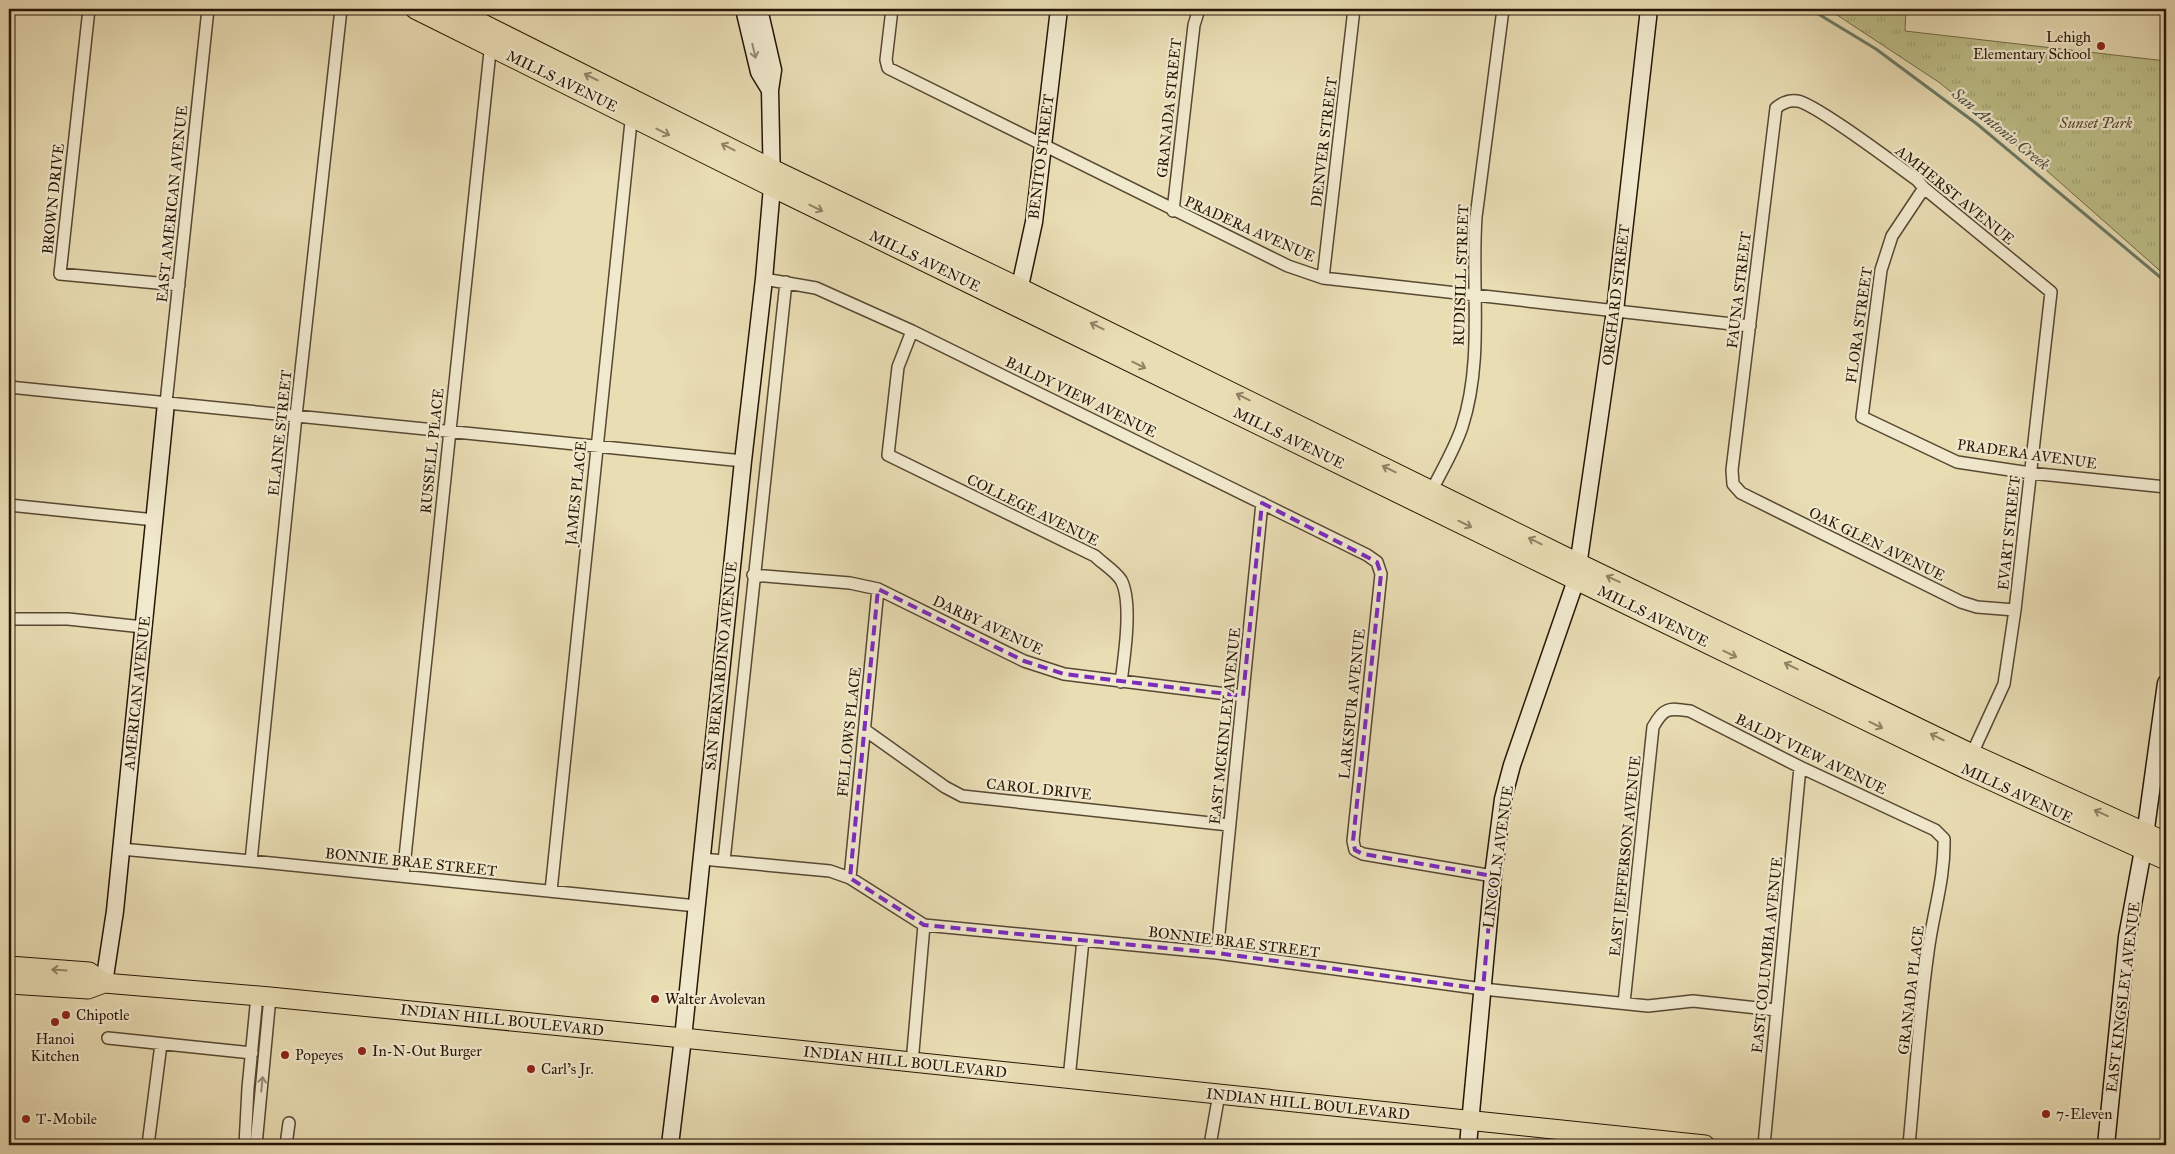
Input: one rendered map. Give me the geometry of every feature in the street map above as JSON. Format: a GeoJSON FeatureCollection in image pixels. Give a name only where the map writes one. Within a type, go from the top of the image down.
{"type":"FeatureCollection","features":[{"type":"Feature","properties":{"kind":"main road","name":"MILLS AVENUE"},"geometry":{"type":"LineString","coordinates":[[415,9],[462,16],[493,38],[772,178],[1969,761],[2144,841],[2166,860]]}},
{"type":"Feature","properties":{"kind":"main road","name":"MILLS AVENUE"},"geometry":{"type":"LineString","coordinates":[[2144,841],[2166,842]]}},
{"type":"Feature","properties":{"kind":"main road"},"geometry":{"type":"LineString","coordinates":[[9,966],[89,972],[104,983]]}},
{"type":"Feature","properties":{"kind":"main road"},"geometry":{"type":"LineString","coordinates":[[9,984],[88,989],[104,983]]}},
{"type":"Feature","properties":{"kind":"main road","name":"INDIAN HILL BOULEVARD"},"geometry":{"type":"LineString","coordinates":[[104,983],[683,1038],[1705,1145]]}},
{"type":"Feature","properties":{"kind":"street","name":"BROWN DRIVE"},"geometry":{"type":"LineString","coordinates":[[89,9],[60,274],[179,285]]}},
{"type":"Feature","properties":{"kind":"street","name":"EAST AMERICAN AVENUE"},"geometry":{"type":"LineString","coordinates":[[166,403],[208,9]]}},
{"type":"Feature","properties":{"kind":"street","name":"ELAINE STREET"},"geometry":{"type":"LineString","coordinates":[[251,861],[296,416],[341,9]]}},
{"type":"Feature","properties":{"kind":"street"},"geometry":{"type":"LineString","coordinates":[[744,9],[759,72],[770,90]]}},
{"type":"Feature","properties":{"kind":"street","name":"SAN BERNARDINO AVENUE"},"geometry":{"type":"LineString","coordinates":[[670,1145],[702,859],[742,460],[764,279],[772,178],[770,90],[773,70],[759,9]]}},
{"type":"Feature","properties":{"kind":"street","name":"PRADERA AVENUE"},"geometry":{"type":"LineString","coordinates":[[892,9],[886,60],[888,68],[1042,146],[1288,266],[1323,278],[1750,326]]}},
{"type":"Feature","properties":{"kind":"street","name":"BENITO STREET"},"geometry":{"type":"LineString","coordinates":[[1018,297],[1034,222],[1059,9]]}},
{"type":"Feature","properties":{"kind":"street","name":"GRANADA STREET"},"geometry":{"type":"LineString","coordinates":[[1173,210],[1194,25],[1199,9]]}},
{"type":"Feature","properties":{"kind":"street","name":"DENVER STREET"},"geometry":{"type":"LineString","coordinates":[[1323,278],[1354,9]]}},
{"type":"Feature","properties":{"kind":"street","name":"RUDISILL STREET"},"geometry":{"type":"LineString","coordinates":[[1428,497],[1457,440],[1467,410],[1472,375],[1476,217],[1503,9]]}},
{"type":"Feature","properties":{"kind":"street","name":"ORCHARD STREET"},"geometry":{"type":"LineString","coordinates":[[1577,571],[1615,311],[1649,9]]}},
{"type":"Feature","properties":{"kind":"street","name":"RUSSELL PLACE"},"geometry":{"type":"LineString","coordinates":[[403,876],[449,432],[493,38]]}},
{"type":"Feature","properties":{"kind":"street","name":"AMHERST AVENUE"},"geometry":{"type":"LineString","coordinates":[[1783,102],[1799,100],[1917,180],[1924,188],[2051,292]]}},
{"type":"Feature","properties":{"kind":"street","name":"FAUNA STREET"},"geometry":{"type":"LineString","coordinates":[[1733,484],[1732,470],[1776,108],[1783,102]]}},
{"type":"Feature","properties":{"kind":"street","name":"JAMES PLACE"},"geometry":{"type":"LineString","coordinates":[[550,891],[633,107]]}},
{"type":"Feature","properties":{"kind":"street","name":"FLORA STREET"},"geometry":{"type":"LineString","coordinates":[[1862,417],[1881,270],[1892,236],[1924,188]]}},
{"type":"Feature","properties":{"kind":"street","name":"BALDY VIEW AVENUE"},"geometry":{"type":"LineString","coordinates":[[764,279],[816,288],[912,331],[1367,555],[1377,562]]}},
{"type":"Feature","properties":{"kind":"street"},"geometry":{"type":"LineString","coordinates":[[724,861],[786,282]]}},
{"type":"Feature","properties":{"kind":"street","name":"EVART STREET"},"geometry":{"type":"LineString","coordinates":[[1969,761],[2004,684],[2015,610],[2051,292]]}},
{"type":"Feature","properties":{"kind":"street","name":"COLLEGE AVENUE"},"geometry":{"type":"LineString","coordinates":[[912,331],[898,367],[888,455],[1095,556],[1121,580],[1126,599],[1128,624],[1121,682]]}},
{"type":"Feature","properties":{"kind":"street"},"geometry":{"type":"LineString","coordinates":[[9,387],[742,460]]}},
{"type":"Feature","properties":{"kind":"street","name":"AMERICAN AVENUE"},"geometry":{"type":"LineString","coordinates":[[104,983],[112,938],[166,403]]}},
{"type":"Feature","properties":{"kind":"street","name":"PRADERA AVENUE"},"geometry":{"type":"LineString","coordinates":[[1862,417],[1957,462],[2030,473],[2166,487]]}},
{"type":"Feature","properties":{"kind":"street","name":"OAK GLEN AVENUE"},"geometry":{"type":"LineString","coordinates":[[1733,484],[1741,493],[1961,602],[1977,607],[2015,610]]}},
{"type":"Feature","properties":{"kind":"street","name":"EAST MCKINLEY AVENUE"},"geometry":{"type":"LineString","coordinates":[[1217,953],[1262,503]]}},
{"type":"Feature","properties":{"kind":"street"},"geometry":{"type":"LineString","coordinates":[[9,505],[155,520]]}},
{"type":"Feature","properties":{"kind":"street","name":"LARKSPUR AVENUE"},"geometry":{"type":"LineString","coordinates":[[1377,562],[1381,574],[1353,841],[1356,850],[1363,854],[1493,876]]}},
{"type":"Feature","properties":{"kind":"street","name":"LINCOLN AVENUE"},"geometry":{"type":"LineString","coordinates":[[1468,1145],[1493,876],[1504,799],[1512,765],[1577,571]]}},
{"type":"Feature","properties":{"kind":"street","name":"DARBY AVENUE"},"geometry":{"type":"LineString","coordinates":[[754,575],[850,583],[878,589],[1024,661],[1064,674],[1243,696]]}},
{"type":"Feature","properties":{"kind":"street","name":"FELLOWS PLACE"},"geometry":{"type":"LineString","coordinates":[[850,878],[878,589]]}},
{"type":"Feature","properties":{"kind":"street"},"geometry":{"type":"LineString","coordinates":[[9,619],[68,619],[143,627]]}},
{"type":"Feature","properties":{"kind":"street","name":"EAST KINGSLEY AVENUE"},"geometry":{"type":"LineString","coordinates":[[2106,1145],[2127,937],[2144,841],[2166,682]]}},
{"type":"Feature","properties":{"kind":"street","name":"BALDY VIEW AVENUE"},"geometry":{"type":"LineString","coordinates":[[1660,714],[1672,708],[1690,711],[1800,767],[1935,830],[1944,839]]}},
{"type":"Feature","properties":{"kind":"street","name":"EAST JEFFERSON AVENUE"},"geometry":{"type":"LineString","coordinates":[[1624,1003],[1653,727],[1660,714]]}},
{"type":"Feature","properties":{"kind":"street","name":"CAROL DRIVE"},"geometry":{"type":"LineString","coordinates":[[865,730],[945,787],[962,796],[1229,825]]}},
{"type":"Feature","properties":{"kind":"street","name":"EAST COLUMBIA AVENUE"},"geometry":{"type":"LineString","coordinates":[[1764,1145],[1800,767]]}},
{"type":"Feature","properties":{"kind":"street","name":"GRANADA PLACE"},"geometry":{"type":"LineString","coordinates":[[1909,1145],[1928,950],[1939,899],[1945,857],[1944,839]]}},
{"type":"Feature","properties":{"kind":"street","name":"BONNIE BRAE STREET"},"geometry":{"type":"LineString","coordinates":[[121,849],[697,906]]}},
{"type":"Feature","properties":{"kind":"street","name":"BONNIE BRAE STREET"},"geometry":{"type":"LineString","coordinates":[[702,859],[830,872],[850,878],[924,925],[1217,953],[1483,989],[1648,1006],[1693,1001],[1776,1010]]}},
{"type":"Feature","properties":{"kind":"street"},"geometry":{"type":"LineString","coordinates":[[912,1063],[924,925]]}},
{"type":"Feature","properties":{"kind":"street"},"geometry":{"type":"LineString","coordinates":[[1069,1079],[1083,940]]}},
{"type":"Feature","properties":{"kind":"street"},"geometry":{"type":"LineString","coordinates":[[246,1145],[252,1053],[263,997]]}},
{"type":"Feature","properties":{"kind":"street"},"geometry":{"type":"LineString","coordinates":[[256,1145],[263,997]]}},
{"type":"Feature","properties":{"kind":"street"},"geometry":{"type":"LineString","coordinates":[[108,1038],[252,1053]]}},
{"type":"Feature","properties":{"kind":"street"},"geometry":{"type":"LineString","coordinates":[[148,1145],[161,1044]]}},
{"type":"Feature","properties":{"kind":"street"},"geometry":{"type":"LineString","coordinates":[[1210,1145],[1219,1094]]}},
{"type":"Feature","properties":{"kind":"street"},"geometry":{"type":"LineString","coordinates":[[286,1145],[289,1122]]}},
{"type":"Feature","properties":{"kind":"highlighted area"},"geometry":{"type":"Polygon","coordinates":[[[1262,503],[1377,562],[1381,574],[1353,841],[1355,850],[1363,854],[1493,876],[1483,989],[1217,953],[924,925],[850,878],[878,589],[1024,661],[1064,674],[1243,696],[1262,503]]]}},
{"type":"Feature","properties":{"kind":"green space","name":"Sunset Park"},"geometry":{"type":"Polygon","coordinates":[[[1828,9],[1906,9],[1905,31],[2166,61],[2166,276],[2046,170],[1940,83],[1828,9]]]}},
{"type":"Feature","properties":{"kind":"waterway","name":"San Antonio Creek"},"geometry":{"type":"LineString","coordinates":[[1810,9],[1876,49],[1977,124],[2166,282]]}},
{"type":"Feature","properties":{"kind":"place","name":"Lehigh Elementary School"},"geometry":{"type":"Point","coordinates":[2101,46]}},
{"type":"Feature","properties":{"kind":"place","name":"Walter Avolevan"},"geometry":{"type":"Point","coordinates":[655,999]}},
{"type":"Feature","properties":{"kind":"place","name":"Chipotle"},"geometry":{"type":"Point","coordinates":[66,1015]}},
{"type":"Feature","properties":{"kind":"place","name":"Hanoi Kitchen"},"geometry":{"type":"Point","coordinates":[55,1022]}},
{"type":"Feature","properties":{"kind":"place","name":"In-N-Out Burger"},"geometry":{"type":"Point","coordinates":[362,1051]}},
{"type":"Feature","properties":{"kind":"place","name":"Popeyes"},"geometry":{"type":"Point","coordinates":[285,1055]}},
{"type":"Feature","properties":{"kind":"place","name":"Carl's Jr."},"geometry":{"type":"Point","coordinates":[531,1069]}},
{"type":"Feature","properties":{"kind":"place","name":"7-Eleven"},"geometry":{"type":"Point","coordinates":[2046,1114]}},
{"type":"Feature","properties":{"kind":"place","name":"T-Mobile"},"geometry":{"type":"Point","coordinates":[26,1119]}}]}
